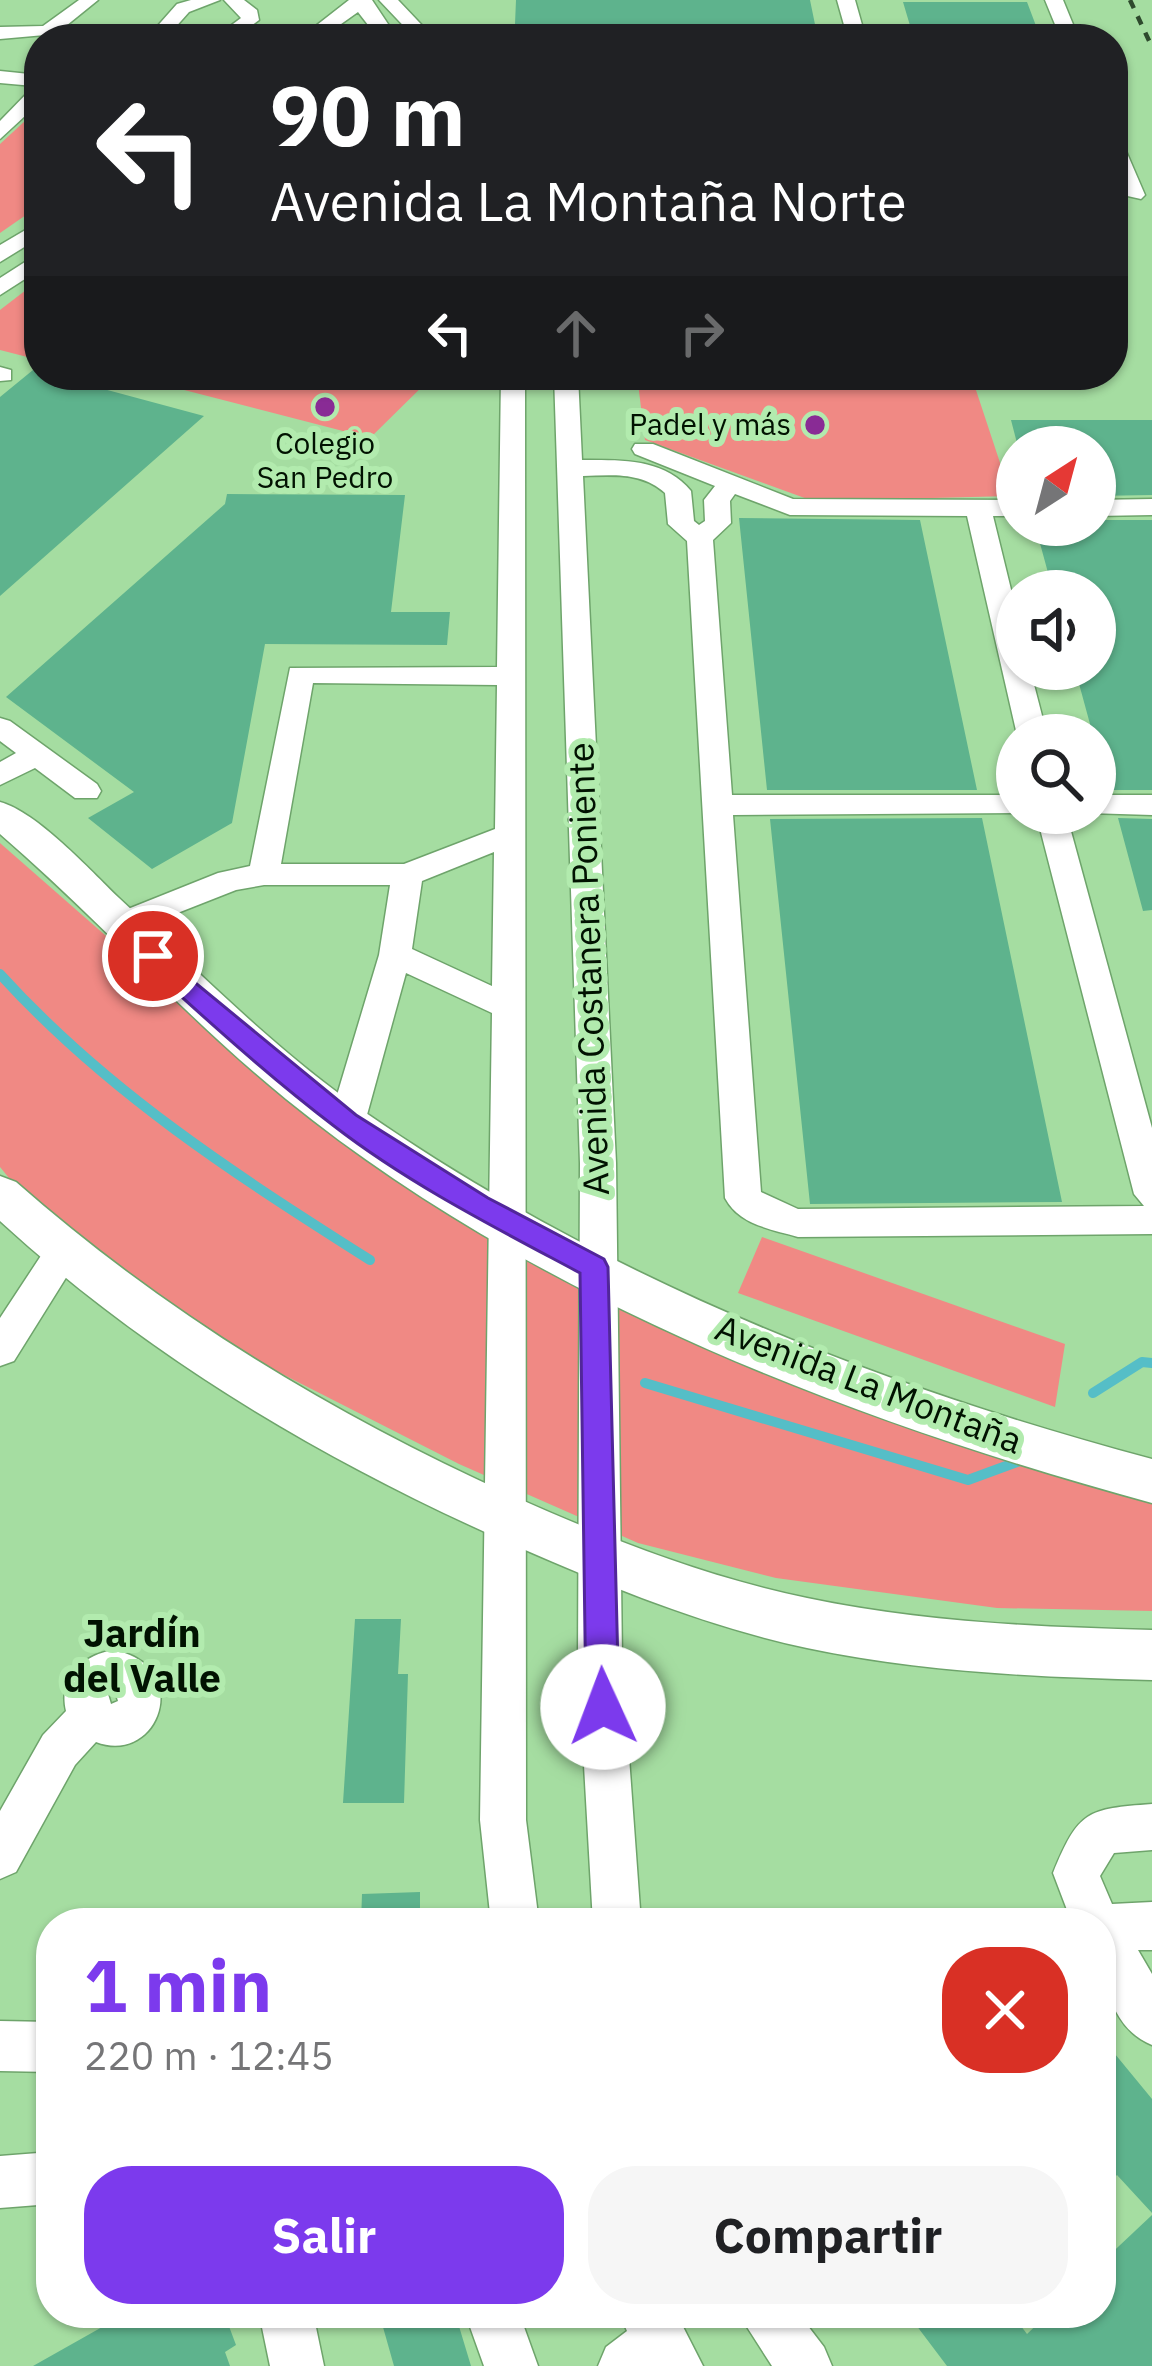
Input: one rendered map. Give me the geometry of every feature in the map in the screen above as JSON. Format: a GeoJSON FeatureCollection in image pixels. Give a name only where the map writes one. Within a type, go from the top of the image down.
{"type":"FeatureCollection","features":[{"type":"Feature","properties":{"kind":"main road","name":"Avenida La Montaña"},"geometry":{"type":"LineString","coordinates":[[0,814],[249,1044],[347,1122],[510,1224],[789,1359],[937,1415],[1152,1481]]}},
{"type":"Feature","properties":{"kind":"main road"},"geometry":{"type":"LineString","coordinates":[[0,1194],[63,1252],[151,1321],[233,1376],[397,1467],[598,1561],[701,1595],[850,1632],[948,1645],[1152,1654]]}},
{"type":"Feature","properties":{"kind":"street"},"geometry":{"type":"LineString","coordinates":[[64,24],[88,0]]}},
{"type":"Feature","properties":{"kind":"street"},"geometry":{"type":"LineString","coordinates":[[169,24],[183,8],[211,0]]}},
{"type":"Feature","properties":{"kind":"street"},"geometry":{"type":"LineString","coordinates":[[233,0],[240,2],[250,20],[244,24]]}},
{"type":"Feature","properties":{"kind":"street"},"geometry":{"type":"LineString","coordinates":[[332,24],[363,5],[390,2],[411,24]]}},
{"type":"Feature","properties":{"kind":"street"},"geometry":{"type":"LineString","coordinates":[[0,133],[24,107]]}},
{"type":"Feature","properties":{"kind":"street"},"geometry":{"type":"LineString","coordinates":[[1128,180],[1134,195]]}},
{"type":"Feature","properties":{"kind":"street","name":"Avenida Costanera Poniente"},"geometry":{"type":"LineString","coordinates":[[513,390],[502,1820],[513,1908]]}},
{"type":"Feature","properties":{"kind":"street","name":"Avenida Costanera Poniente"},"geometry":{"type":"LineString","coordinates":[[567,390],[598,1163],[594,1267],[598,1561],[607,1832],[615,1908]]}},
{"type":"Feature","properties":{"kind":"street"},"geometry":{"type":"LineString","coordinates":[[569,457],[644,448],[796,508],[996,508]]}},
{"type":"Feature","properties":{"kind":"street"},"geometry":{"type":"LineString","coordinates":[[569,457],[644,470],[668,480],[678,491],[681,524],[700,538],[743,1198],[760,1210],[798,1223],[1152,1220]]}},
{"type":"Feature","properties":{"kind":"street"},"geometry":{"type":"LineString","coordinates":[[700,538],[718,523],[717,500],[731,482]]}},
{"type":"Feature","properties":{"kind":"street"},"geometry":{"type":"LineString","coordinates":[[1116,508],[1152,507]]}},
{"type":"Feature","properties":{"kind":"street"},"geometry":{"type":"LineString","coordinates":[[978,508],[1027,714]]}},
{"type":"Feature","properties":{"kind":"street"},"geometry":{"type":"LineString","coordinates":[[264,874],[300,674],[511,676]]}},
{"type":"Feature","properties":{"kind":"street"},"geometry":{"type":"LineString","coordinates":[[0,727],[86,791]]}},
{"type":"Feature","properties":{"kind":"street"},"geometry":{"type":"LineString","coordinates":[[0,776],[38,754]]}},
{"type":"Feature","properties":{"kind":"street"},"geometry":{"type":"LineString","coordinates":[[717,806],[996,805]]}},
{"type":"Feature","properties":{"kind":"street"},"geometry":{"type":"LineString","coordinates":[[1116,805],[1152,805]]}},
{"type":"Feature","properties":{"kind":"street"},"geometry":{"type":"LineString","coordinates":[[118,925],[192,893],[264,874],[407,875],[510,834]]}},
{"type":"Feature","properties":{"kind":"street"},"geometry":{"type":"LineString","coordinates":[[1057,834],[1152,1194]]}},
{"type":"Feature","properties":{"kind":"street"},"geometry":{"type":"LineString","coordinates":[[347,1122],[395,956],[407,875]]}},
{"type":"Feature","properties":{"kind":"street"},"geometry":{"type":"LineString","coordinates":[[395,956],[509,1007]]}},
{"type":"Feature","properties":{"kind":"street"},"geometry":{"type":"LineString","coordinates":[[0,1350],[63,1252]]}},
{"type":"Feature","properties":{"kind":"street"},"geometry":{"type":"LineString","coordinates":[[0,1856],[59,1750],[90,1717]]}},
{"type":"Feature","properties":{"kind":"street"},"geometry":{"type":"LineString","coordinates":[[1091,1908],[1076,1873],[1101,1831],[1152,1827]]}},
{"type":"Feature","properties":{"kind":"street"},"geometry":{"type":"LineString","coordinates":[[1116,1927],[1152,1926]]}},
{"type":"Feature","properties":{"kind":"street"},"geometry":{"type":"LineString","coordinates":[[1116,1958],[1152,2021]]}},
{"type":"Feature","properties":{"kind":"street"},"geometry":{"type":"LineString","coordinates":[[0,2046],[36,2047]]}},
{"type":"Feature","properties":{"kind":"street"},"geometry":{"type":"LineString","coordinates":[[0,2182],[36,2179]]}},
{"type":"Feature","properties":{"kind":"street"},"geometry":{"type":"LineString","coordinates":[[289,2328],[298,2366]]}},
{"type":"Feature","properties":{"kind":"street"},"geometry":{"type":"LineString","coordinates":[[497,2328],[511,2366]]}},
{"type":"Feature","properties":{"kind":"street"},"geometry":{"type":"LineString","coordinates":[[776,2328],[805,2366]]}},
{"type":"Feature","properties":{"kind":"shaded area"},"geometry":{"type":"Polygon","coordinates":[[[24,122],[24,216],[0,233],[0,144],[24,122]]]}},
{"type":"Feature","properties":{"kind":"shaded area"},"geometry":{"type":"Polygon","coordinates":[[[24,292],[24,356],[0,350],[0,310],[24,292]]]}},
{"type":"Feature","properties":{"kind":"shaded area"},"geometry":{"type":"Polygon","coordinates":[[[184,390],[419,390],[370,438],[184,390]]]}},
{"type":"Feature","properties":{"kind":"shaded area","name":"Padel y más"},"geometry":{"type":"Polygon","coordinates":[[[639,390],[976,390],[996,451],[996,496],[813,501],[645,440],[639,390]]]}},
{"type":"Feature","properties":{"kind":"shaded area"},"geometry":{"type":"Polygon","coordinates":[[[0,843],[146,971],[460,1200],[683,1317],[1152,1488],[1152,1611],[997,1608],[776,1578],[638,1543],[459,1464],[207,1336],[22,1194],[0,1167],[0,843]]]}},
{"type":"Feature","properties":{"kind":"shaded area"},"geometry":{"type":"Polygon","coordinates":[[[762,1237],[1065,1344],[1055,1407],[738,1293],[762,1237]]]}},
{"type":"Feature","properties":{"kind":"building"},"geometry":{"type":"Polygon","coordinates":[[[516,0],[810,0],[815,24],[515,24],[516,0]]]}},
{"type":"Feature","properties":{"kind":"building"},"geometry":{"type":"Polygon","coordinates":[[[903,2],[1027,2],[1035,24],[910,24],[903,2]]]}},
{"type":"Feature","properties":{"kind":"building"},"geometry":{"type":"Polygon","coordinates":[[[24,377],[24,390],[107,390],[204,416],[0,596],[0,397],[24,377]]]}},
{"type":"Feature","properties":{"kind":"building"},"geometry":{"type":"Polygon","coordinates":[[[1011,420],[1152,420],[1152,495],[1116,496],[1116,426],[1013,426],[1011,420]]]}},
{"type":"Feature","properties":{"kind":"building"},"geometry":{"type":"Polygon","coordinates":[[[227,494],[405,495],[391,612],[450,612],[447,645],[265,644],[232,823],[152,869],[88,818],[134,792],[6,697],[225,504],[227,494]]]}},
{"type":"Feature","properties":{"kind":"building"},"geometry":{"type":"Polygon","coordinates":[[[739,518],[920,520],[977,790],[767,790],[739,518]]]}},
{"type":"Feature","properties":{"kind":"building"},"geometry":{"type":"Polygon","coordinates":[[[1116,520],[1152,520],[1152,790],[1116,790],[1116,714],[1087,714],[1081,690],[1116,690],[1116,570],[1047,570],[1041,546],[1116,546],[1116,520]]]}},
{"type":"Feature","properties":{"kind":"building"},"geometry":{"type":"Polygon","coordinates":[[[982,818],[1062,1202],[810,1204],[770,819],[982,818]]]}},
{"type":"Feature","properties":{"kind":"building"},"geometry":{"type":"Polygon","coordinates":[[[1118,818],[1152,819],[1152,910],[1143,911],[1118,818]]]}},
{"type":"Feature","properties":{"kind":"building"},"geometry":{"type":"Polygon","coordinates":[[[355,1619],[401,1619],[398,1674],[408,1674],[404,1803],[343,1803],[355,1619]]]}},
{"type":"Feature","properties":{"kind":"building"},"geometry":{"type":"Polygon","coordinates":[[[420,1892],[420,1908],[362,1908],[362,1894],[420,1892]]]}},
{"type":"Feature","properties":{"kind":"building"},"geometry":{"type":"Polygon","coordinates":[[[1116,2055],[1152,2099],[1152,2213],[1117,2175],[1116,2055]]]}},
{"type":"Feature","properties":{"kind":"building"},"geometry":{"type":"Polygon","coordinates":[[[1152,2215],[1152,2366],[947,2366],[918,2328],[1022,2328],[1027,2334],[1033,2328],[1116,2328],[1116,2249],[1152,2215]]]}},
{"type":"Feature","properties":{"kind":"building"},"geometry":{"type":"Polygon","coordinates":[[[100,2328],[230,2328],[236,2345],[225,2352],[230,2366],[33,2366],[100,2328]]]}},
{"type":"Feature","properties":{"kind":"building"},"geometry":{"type":"Polygon","coordinates":[[[383,2328],[460,2328],[471,2366],[394,2366],[383,2328]]]}},
{"type":"Feature","properties":{"kind":"waterway"},"geometry":{"type":"LineString","coordinates":[[0,974],[129,1094],[222,1163],[370,1260]]}},
{"type":"Feature","properties":{"kind":"waterway"},"geometry":{"type":"LineString","coordinates":[[1093,1393],[1142,1362],[1152,1363]]}},
{"type":"Feature","properties":{"kind":"waterway"},"geometry":{"type":"LineString","coordinates":[[645,1383],[968,1480],[1028,1458]]}},
{"type":"Feature","properties":{"kind":"railway"},"geometry":{"type":"LineString","coordinates":[[1130,0],[1152,47]]}},
{"type":"Feature","properties":{"kind":"place","name":"Colegio San Pedro"},"geometry":{"type":"Point","coordinates":[325,407]}},
{"type":"Feature","properties":{"kind":"place","name":"Padel y más"},"geometry":{"type":"Point","coordinates":[815,425]}},
{"type":"Feature","properties":{"kind":"district","name":"Jardín del Valle"},"geometry":{"type":"Point","coordinates":[142,1656]}},
{"type":"Feature","properties":{"kind":"route"},"geometry":{"type":"LineString","coordinates":[[153,956],[249,1044],[347,1122],[478,1206],[594,1267],[603,1707]]}}]}
